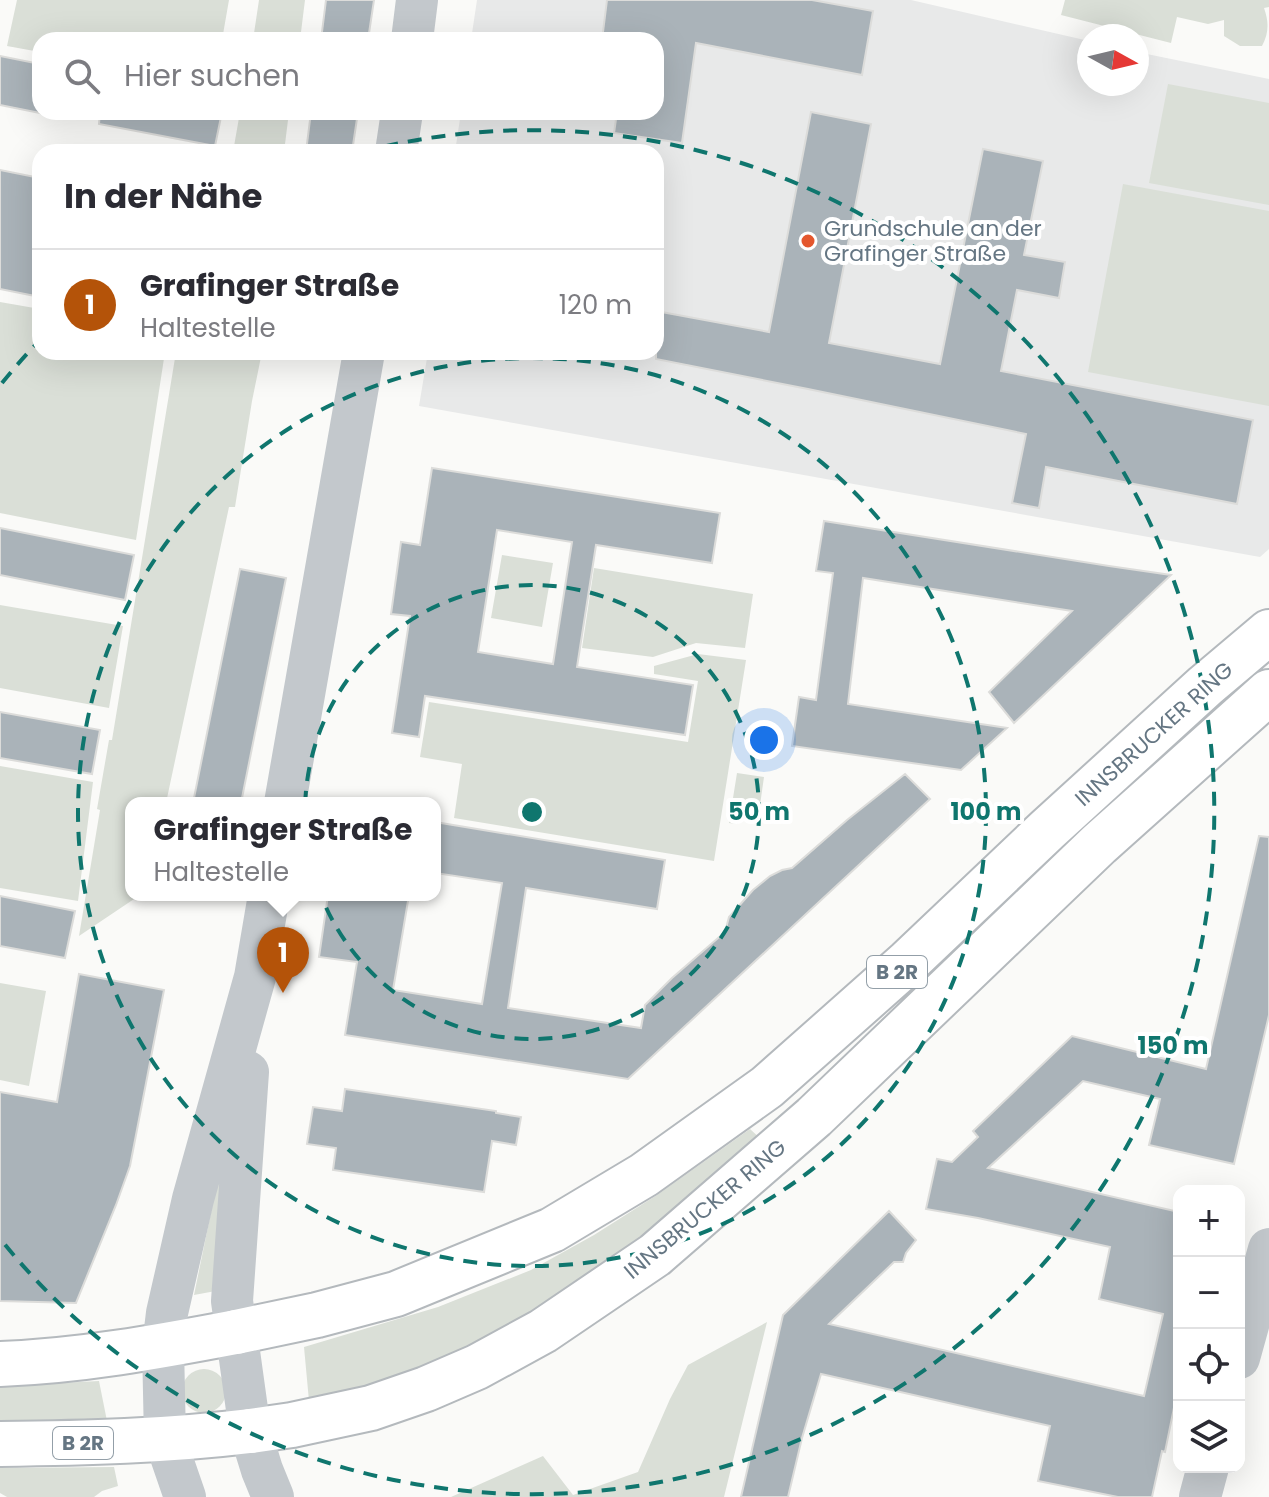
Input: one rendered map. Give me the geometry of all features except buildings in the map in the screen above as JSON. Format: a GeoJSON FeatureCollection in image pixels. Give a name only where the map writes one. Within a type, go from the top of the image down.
{"type":"FeatureCollection","features":[{"type":"Feature","properties":{"kind":"main road","name":"INNSBRUCKER RING"},"geometry":{"type":"LineString","coordinates":[[0,1364],[49,1363],[163,1346],[317,1315],[396,1294],[552,1230],[644,1175],[767,1087],[908,962],[1193,696],[1269,632]]}},
{"type":"Feature","properties":{"kind":"main road","name":"INNSBRUCKER RING"},"geometry":{"type":"LineString","coordinates":[[0,1444],[165,1439],[292,1425],[371,1408],[426,1389],[477,1367],[543,1331],[655,1255],[814,1117],[1099,844],[1269,692]]}},
{"type":"Feature","properties":{"kind":"street"},"geometry":{"type":"LineString","coordinates":[[413,32],[417,0]]}},
{"type":"Feature","properties":{"kind":"street"},"geometry":{"type":"LineString","coordinates":[[397,144],[401,120]]}},
{"type":"Feature","properties":{"kind":"street"},"geometry":{"type":"LineString","coordinates":[[286,797],[363,360]]}},
{"type":"Feature","properties":{"kind":"street"},"geometry":{"type":"LineString","coordinates":[[268,901],[255,977],[232,1301],[250,1431],[273,1497]]}},
{"type":"Feature","properties":{"kind":"street"},"geometry":{"type":"LineString","coordinates":[[185,1497],[165,1439],[163,1346],[167,1313],[189,1217],[255,977]]}},
{"type":"Feature","properties":{"kind":"street"},"geometry":{"type":"LineString","coordinates":[[1245,1336],[1269,1249]]}},
{"type":"Feature","properties":{"kind":"street"},"geometry":{"type":"LineString","coordinates":[[1200,1497],[1206,1473]]}},
{"type":"Feature","properties":{"kind":"shaded area"},"geometry":{"type":"Polygon","coordinates":[[[17,0],[229,0],[223,32],[32,32],[32,51],[7,46],[17,0]]]}},
{"type":"Feature","properties":{"kind":"shaded area"},"geometry":{"type":"Polygon","coordinates":[[[259,0],[305,0],[301,32],[254,32],[259,0]]]}},
{"type":"Feature","properties":{"kind":"shaded area"},"geometry":{"type":"Polygon","coordinates":[[[477,0],[911,0],[1077,38],[1077,96],[1149,96],[1149,54],[1269,79],[1269,549],[1260,557],[419,406],[427,360],[664,360],[664,144],[456,144],[460,120],[664,120],[664,32],[472,32],[477,0]]]}},
{"type":"Feature","properties":{"kind":"shaded area"},"geometry":{"type":"Polygon","coordinates":[[[1065,0],[1269,0],[1269,7],[1264,8],[1267,32],[1262,46],[1240,46],[1224,36],[1224,20],[1208,24],[1177,17],[1171,43],[1149,37],[1149,24],[1096,24],[1061,15],[1065,0]]]}},
{"type":"Feature","properties":{"kind":"shaded area"},"geometry":{"type":"Polygon","coordinates":[[[1168,84],[1269,103],[1269,205],[1149,183],[1168,84]]]}},
{"type":"Feature","properties":{"kind":"shaded area"},"geometry":{"type":"Polygon","coordinates":[[[239,120],[288,120],[285,144],[234,144],[239,120]]]}},
{"type":"Feature","properties":{"kind":"shaded area"},"geometry":{"type":"Polygon","coordinates":[[[1123,184],[1269,211],[1269,406],[1088,372],[1123,184]]]}},
{"type":"Feature","properties":{"kind":"shaded area"},"geometry":{"type":"Polygon","coordinates":[[[0,302],[32,308],[32,360],[164,360],[136,540],[0,513],[0,302]]]}},
{"type":"Feature","properties":{"kind":"shaded area"},"geometry":{"type":"Polygon","coordinates":[[[175,360],[260,360],[235,507],[229,507],[167,797],[125,797],[125,901],[131,901],[79,936],[100,810],[97,809],[109,740],[112,740],[175,360]]]}},
{"type":"Feature","properties":{"kind":"shaded area"},"geometry":{"type":"Polygon","coordinates":[[[502,555],[553,563],[542,627],[491,618],[502,555]]]}},
{"type":"Feature","properties":{"kind":"shaded area"},"geometry":{"type":"Polygon","coordinates":[[[594,568],[753,594],[745,648],[696,643],[653,657],[582,648],[594,568]]]}},
{"type":"Feature","properties":{"kind":"shaded area"},"geometry":{"type":"Polygon","coordinates":[[[0,605],[123,626],[109,708],[0,688],[0,605]]]}},
{"type":"Feature","properties":{"kind":"shaded area"},"geometry":{"type":"Polygon","coordinates":[[[698,654],[746,660],[714,861],[454,818],[462,764],[420,757],[429,702],[688,742],[698,681],[654,674],[654,666],[698,654]]]}},
{"type":"Feature","properties":{"kind":"shaded area"},"geometry":{"type":"Polygon","coordinates":[[[0,766],[93,782],[78,901],[0,888],[0,766]]]}},
{"type":"Feature","properties":{"kind":"shaded area"},"geometry":{"type":"Polygon","coordinates":[[[737,773],[764,777],[760,805],[737,824],[729,823],[737,773]]]}},
{"type":"Feature","properties":{"kind":"shaded area"},"geometry":{"type":"Polygon","coordinates":[[[0,983],[46,991],[29,1086],[0,1080],[0,983]]]}},
{"type":"Feature","properties":{"kind":"shaded area"},"geometry":{"type":"Polygon","coordinates":[[[750,1129],[763,1141],[694,1203],[505,1331],[433,1364],[309,1401],[304,1347],[438,1307],[531,1270],[657,1195],[750,1129]]]}},
{"type":"Feature","properties":{"kind":"shaded area"},"geometry":{"type":"Polygon","coordinates":[[[225,1144],[221,1290],[194,1295],[225,1144]]]}},
{"type":"Feature","properties":{"kind":"shaded area"},"geometry":{"type":"Polygon","coordinates":[[[767,1322],[724,1497],[451,1497],[543,1456],[573,1495],[638,1472],[688,1365],[767,1322]]]}},
{"type":"Feature","properties":{"kind":"shaded area"},"geometry":{"type":"Polygon","coordinates":[[[204,1369],[220,1375],[226,1391],[220,1407],[204,1413],[188,1407],[182,1391],[188,1375],[204,1369]]]}},
{"type":"Feature","properties":{"kind":"shaded area"},"geometry":{"type":"Polygon","coordinates":[[[99,1381],[107,1421],[0,1421],[0,1386],[99,1381]]]}},
{"type":"Feature","properties":{"kind":"shaded area"},"geometry":{"type":"Polygon","coordinates":[[[114,1467],[118,1486],[94,1497],[7,1497],[0,1493],[0,1468],[114,1467]]]}},
{"type":"Feature","properties":{"kind":"place","name":"Grundschule an der Grafinger Straße"},"geometry":{"type":"Point","coordinates":[808,241]}},
{"type":"Feature","properties":{"kind":"place","name":"Grafinger Straße"},"geometry":{"type":"Point","coordinates":[283,993]}}]}
